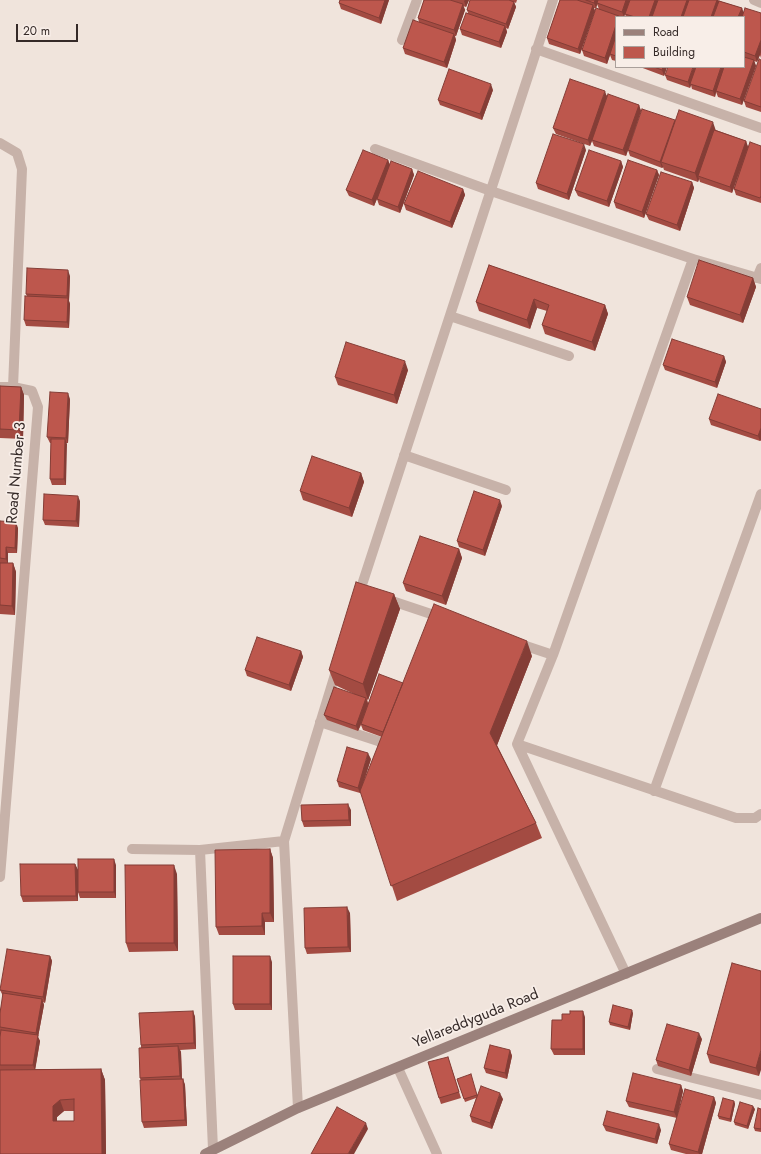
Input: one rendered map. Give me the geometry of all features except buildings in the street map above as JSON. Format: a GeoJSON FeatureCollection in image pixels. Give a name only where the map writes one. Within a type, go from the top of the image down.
{"type":"FeatureCollection","features":[{"type":"Feature","properties":{"kind":"street"},"geometry":{"type":"LineString","coordinates":[[402,40],[417,0]]}},
{"type":"Feature","properties":{"kind":"street"},"geometry":{"type":"LineString","coordinates":[[356,605],[368,593],[404,455],[553,0]]}},
{"type":"Feature","properties":{"kind":"street"},"geometry":{"type":"LineString","coordinates":[[754,0],[761,3]]}},
{"type":"Feature","properties":{"kind":"street"},"geometry":{"type":"LineString","coordinates":[[536,49],[761,128]]}},
{"type":"Feature","properties":{"kind":"street"},"geometry":{"type":"LineString","coordinates":[[0,143],[17,153],[22,169],[13,387]]}},
{"type":"Feature","properties":{"kind":"street"},"geometry":{"type":"LineString","coordinates":[[375,149],[491,191],[693,259],[759,278],[761,268]]}},
{"type":"Feature","properties":{"kind":"street"},"geometry":{"type":"LineString","coordinates":[[626,974],[517,744],[553,655],[693,259]]}},
{"type":"Feature","properties":{"kind":"street"},"geometry":{"type":"LineString","coordinates":[[450,316],[569,356]]}},
{"type":"Feature","properties":{"kind":"street","name":"Road Number 3"},"geometry":{"type":"LineString","coordinates":[[0,387],[13,387],[32,391],[38,407],[0,877]]}},
{"type":"Feature","properties":{"kind":"street"},"geometry":{"type":"LineString","coordinates":[[404,455],[506,490]]}},
{"type":"Feature","properties":{"kind":"street"},"geometry":{"type":"LineString","coordinates":[[654,791],[761,494]]}},
{"type":"Feature","properties":{"kind":"street"},"geometry":{"type":"LineString","coordinates":[[368,593],[456,623]]}},
{"type":"Feature","properties":{"kind":"street"},"geometry":{"type":"LineString","coordinates":[[508,640],[553,655]]}},
{"type":"Feature","properties":{"kind":"street"},"geometry":{"type":"LineString","coordinates":[[298,1108],[284,841],[340,656]]}},
{"type":"Feature","properties":{"kind":"street"},"geometry":{"type":"LineString","coordinates":[[320,722],[380,742]]}},
{"type":"Feature","properties":{"kind":"street"},"geometry":{"type":"LineString","coordinates":[[517,744],[736,818],[755,818],[761,814]]}},
{"type":"Feature","properties":{"kind":"street"},"geometry":{"type":"LineString","coordinates":[[132,849],[200,850],[284,841]]}},
{"type":"Feature","properties":{"kind":"street"},"geometry":{"type":"LineString","coordinates":[[200,850],[209,1151]]}},
{"type":"Feature","properties":{"kind":"street","name":"Yellareddyguda Road"},"geometry":{"type":"LineString","coordinates":[[209,1151],[298,1108],[761,918]]}},
{"type":"Feature","properties":{"kind":"street"},"geometry":{"type":"LineString","coordinates":[[398,1068],[437,1154]]}},
{"type":"Feature","properties":{"kind":"street"},"geometry":{"type":"LineString","coordinates":[[658,1069],[761,1095]]}}]}
